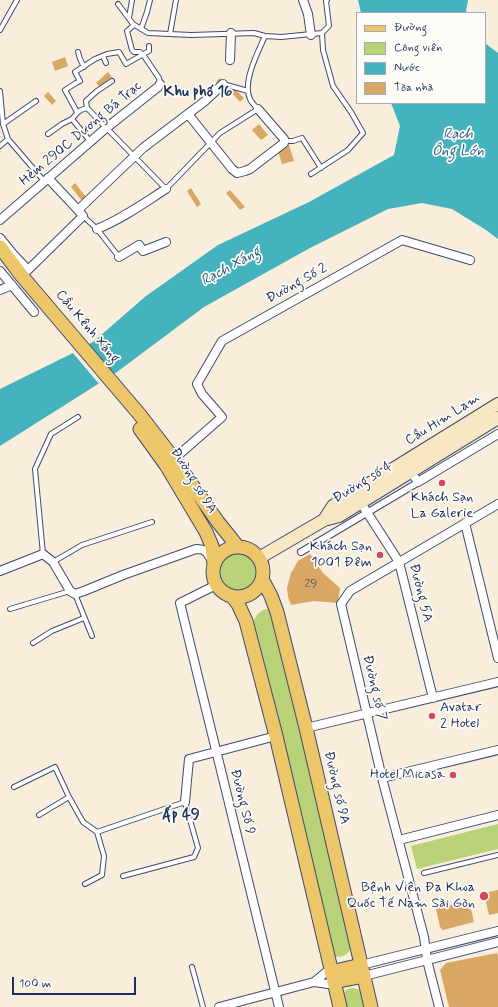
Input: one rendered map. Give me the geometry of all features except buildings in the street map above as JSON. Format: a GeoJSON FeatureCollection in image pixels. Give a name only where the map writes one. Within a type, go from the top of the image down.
{"type":"FeatureCollection","features":[{"type":"Feature","properties":{"kind":"main road","name":"Cầu Kênh Xáng"},"geometry":{"type":"LineString","coordinates":[[0,247],[3,265],[137,418]]}},
{"type":"Feature","properties":{"kind":"main road","name":"Cầu Him Lam"},"geometry":{"type":"LineString","coordinates":[[407,467],[498,404]]}},
{"type":"Feature","properties":{"kind":"main road","name":"Đường số 9A"},"geometry":{"type":"LineString","coordinates":[[137,418],[174,459],[238,547]]}},
{"type":"Feature","properties":{"kind":"main road","name":"Đường số 9A"},"geometry":{"type":"LineString","coordinates":[[137,418],[206,532],[212,546],[214,564]]}},
{"type":"Feature","properties":{"kind":"main road","name":"Cầu Him Lam"},"geometry":{"type":"LineString","coordinates":[[407,467],[498,418]]}},
{"type":"Feature","properties":{"kind":"main road","name":"Đường số 4"},"geometry":{"type":"LineString","coordinates":[[259,558],[324,520],[364,508],[407,467]]}},
{"type":"Feature","properties":{"kind":"main road","name":"Đường số 4"},"geometry":{"type":"LineString","coordinates":[[324,520],[333,506],[407,467]]}},
{"type":"Feature","properties":{"kind":"main road"},"geometry":{"type":"LineString","coordinates":[[238,547],[245,548],[253,552],[259,558],[263,574],[259,586],[254,592],[239,597],[226,594],[221,591],[216,585],[213,571],[214,564],[223,552],[238,547]]}},
{"type":"Feature","properties":{"kind":"main road","name":"Đường số 9A"},"geometry":{"type":"LineString","coordinates":[[262,579],[277,612],[306,728],[371,1007]]}},
{"type":"Feature","properties":{"kind":"main road"},"geometry":{"type":"LineString","coordinates":[[232,596],[246,620],[276,736],[340,1007]]}},
{"type":"Feature","properties":{"kind":"main road"},"geometry":{"type":"LineString","coordinates":[[333,977],[362,970]]}},
{"type":"Feature","properties":{"kind":"street"},"geometry":{"type":"LineString","coordinates":[[303,0],[308,14],[311,35]]}},
{"type":"Feature","properties":{"kind":"street"},"geometry":{"type":"LineString","coordinates":[[230,60],[232,33]]}},
{"type":"Feature","properties":{"kind":"street","name":"Hẻm 290C Dương Bá Trạc"},"geometry":{"type":"LineString","coordinates":[[0,220],[90,141],[160,84]]}},
{"type":"Feature","properties":{"kind":"street"},"geometry":{"type":"LineString","coordinates":[[0,238],[28,270],[134,156],[205,101],[223,84]]}},
{"type":"Feature","properties":{"kind":"street"},"geometry":{"type":"LineString","coordinates":[[188,114],[232,169],[237,173],[241,173],[250,169],[284,143],[284,140],[258,108]]}},
{"type":"Feature","properties":{"kind":"street"},"geometry":{"type":"LineString","coordinates":[[46,180],[81,213]]}},
{"type":"Feature","properties":{"kind":"street"},"geometry":{"type":"LineString","coordinates":[[97,229],[109,225],[132,212],[166,188]]}},
{"type":"Feature","properties":{"kind":"street","name":"Đường Số 2"},"geometry":{"type":"LineString","coordinates":[[174,459],[222,417],[202,394],[197,384],[222,342],[402,240],[470,260]]}},
{"type":"Feature","properties":{"kind":"street"},"geometry":{"type":"LineString","coordinates":[[119,256],[139,245],[143,251],[166,242]]}},
{"type":"Feature","properties":{"kind":"street"},"geometry":{"type":"LineString","coordinates":[[3,265],[12,285],[34,312]]}},
{"type":"Feature","properties":{"kind":"street"},"geometry":{"type":"LineString","coordinates":[[0,290],[12,285]]}},
{"type":"Feature","properties":{"kind":"street"},"geometry":{"type":"LineString","coordinates":[[301,552],[364,508],[497,437]]}},
{"type":"Feature","properties":{"kind":"street","name":"Đường số 4"},"geometry":{"type":"LineString","coordinates":[[407,467],[418,482],[497,437]]}},
{"type":"Feature","properties":{"kind":"street","name":"Đường số 7"},"geometry":{"type":"LineString","coordinates":[[428,960],[424,937],[366,713],[341,604],[350,591],[498,504]]}},
{"type":"Feature","properties":{"kind":"street","name":"Đường 5A"},"geometry":{"type":"LineString","coordinates":[[364,508],[399,562],[433,698]]}},
{"type":"Feature","properties":{"kind":"street"},"geometry":{"type":"LineString","coordinates":[[465,523],[498,658]]}},
{"type":"Feature","properties":{"kind":"street"},"geometry":{"type":"LineString","coordinates":[[0,571],[43,554],[53,562],[72,592],[84,591],[123,575],[196,549],[202,549],[207,552],[214,564]]}},
{"type":"Feature","properties":{"kind":"street","name":"Đường Số 9"},"geometry":{"type":"LineString","coordinates":[[216,585],[180,603],[279,1007]]}},
{"type":"Feature","properties":{"kind":"street"},"geometry":{"type":"LineString","coordinates":[[306,728],[498,682]]}},
{"type":"Feature","properties":{"kind":"street"},"geometry":{"type":"LineString","coordinates":[[185,802],[189,759],[276,736]]}},
{"type":"Feature","properties":{"kind":"street"},"geometry":{"type":"LineString","coordinates":[[382,778],[498,750]]}},
{"type":"Feature","properties":{"kind":"street"},"geometry":{"type":"LineString","coordinates":[[399,840],[498,815]]}},
{"type":"Feature","properties":{"kind":"street"},"geometry":{"type":"LineString","coordinates":[[362,970],[426,949],[498,931]]}},
{"type":"Feature","properties":{"kind":"street"},"geometry":{"type":"LineString","coordinates":[[362,970],[428,960],[498,942]]}},
{"type":"Feature","properties":{"kind":"street"},"geometry":{"type":"LineString","coordinates":[[428,960],[439,1007]]}},
{"type":"Feature","properties":{"kind":"street"},"geometry":{"type":"LineString","coordinates":[[219,1007],[241,1004],[276,992],[314,982],[325,973],[333,977]]}},
{"type":"Feature","properties":{"kind":"lane"},"geometry":{"type":"LineString","coordinates":[[0,30],[17,0]]}},
{"type":"Feature","properties":{"kind":"lane"},"geometry":{"type":"LineString","coordinates":[[129,18],[132,0]]}},
{"type":"Feature","properties":{"kind":"lane"},"geometry":{"type":"LineString","coordinates":[[141,28],[150,0]]}},
{"type":"Feature","properties":{"kind":"lane"},"geometry":{"type":"LineString","coordinates":[[170,34],[176,0]]}},
{"type":"Feature","properties":{"kind":"lane"},"geometry":{"type":"LineString","coordinates":[[118,4],[134,25],[148,33],[191,35],[254,33],[281,38],[322,34],[329,26],[327,0]]}},
{"type":"Feature","properties":{"kind":"lane"},"geometry":{"type":"LineString","coordinates":[[134,25],[127,31],[132,50],[142,54],[159,78],[160,84]]}},
{"type":"Feature","properties":{"kind":"lane"},"geometry":{"type":"LineString","coordinates":[[311,174],[348,150],[363,134],[351,112],[333,86],[323,50],[322,34]]}},
{"type":"Feature","properties":{"kind":"lane"},"geometry":{"type":"LineString","coordinates":[[112,81],[96,91],[86,101],[87,108],[166,188],[220,133],[258,108],[250,100],[248,91],[250,70],[265,36]]}},
{"type":"Feature","properties":{"kind":"lane"},"geometry":{"type":"LineString","coordinates":[[77,112],[65,90],[80,81],[75,72],[95,59],[118,52],[126,64],[149,51],[149,46]]}},
{"type":"Feature","properties":{"kind":"lane"},"geometry":{"type":"LineString","coordinates":[[78,52],[84,67]]}},
{"type":"Feature","properties":{"kind":"lane"},"geometry":{"type":"LineString","coordinates":[[103,56],[106,63]]}},
{"type":"Feature","properties":{"kind":"lane"},"geometry":{"type":"LineString","coordinates":[[223,84],[248,91]]}},
{"type":"Feature","properties":{"kind":"lane"},"geometry":{"type":"LineString","coordinates":[[0,90],[3,124],[8,139],[46,180]]}},
{"type":"Feature","properties":{"kind":"lane"},"geometry":{"type":"LineString","coordinates":[[3,124],[36,101]]}},
{"type":"Feature","properties":{"kind":"lane"},"geometry":{"type":"LineString","coordinates":[[48,134],[72,119],[77,112],[87,108]]}},
{"type":"Feature","properties":{"kind":"lane"},"geometry":{"type":"LineString","coordinates":[[72,119],[90,141]]}},
{"type":"Feature","properties":{"kind":"lane"},"geometry":{"type":"LineString","coordinates":[[284,142],[302,138],[322,168]]}},
{"type":"Feature","properties":{"kind":"lane"},"geometry":{"type":"LineString","coordinates":[[0,146],[8,139]]}},
{"type":"Feature","properties":{"kind":"lane"},"geometry":{"type":"LineString","coordinates":[[81,213],[97,229],[119,256]]}},
{"type":"Feature","properties":{"kind":"lane"},"geometry":{"type":"LineString","coordinates":[[43,554],[35,469],[51,434],[78,417]]}},
{"type":"Feature","properties":{"kind":"lane"},"geometry":{"type":"LineString","coordinates":[[53,562],[82,546],[152,522]]}},
{"type":"Feature","properties":{"kind":"lane"},"geometry":{"type":"LineString","coordinates":[[10,609],[72,592],[92,636]]}},
{"type":"Feature","properties":{"kind":"lane"},"geometry":{"type":"LineString","coordinates":[[33,643],[52,631],[84,618]]}},
{"type":"Feature","properties":{"kind":"lane"},"geometry":{"type":"LineString","coordinates":[[14,787],[55,767],[83,822],[97,832],[104,856],[102,875],[85,884]]}},
{"type":"Feature","properties":{"kind":"lane"},"geometry":{"type":"LineString","coordinates":[[39,815],[69,797]]}},
{"type":"Feature","properties":{"kind":"lane"},"geometry":{"type":"LineString","coordinates":[[97,832],[185,802],[198,848],[194,857],[123,876]]}},
{"type":"Feature","properties":{"kind":"lane"},"geometry":{"type":"LineString","coordinates":[[424,873],[498,855]]}},
{"type":"Feature","properties":{"kind":"lane"},"geometry":{"type":"LineString","coordinates":[[192,967],[203,1007]]}},
{"type":"Feature","properties":{"kind":"green space"},"geometry":{"type":"Polygon","coordinates":[[[238,552],[251,558],[257,571],[251,584],[238,590],[225,584],[219,571],[225,558],[238,552]]]}},
{"type":"Feature","properties":{"kind":"green space"},"geometry":{"type":"Polygon","coordinates":[[[265,609],[270,610],[273,614],[352,947],[344,956],[336,957],[332,953],[254,625],[256,616],[265,609]]]}},
{"type":"Feature","properties":{"kind":"green space"},"geometry":{"type":"Polygon","coordinates":[[[498,824],[498,849],[417,869],[411,846],[498,824]]]}},
{"type":"Feature","properties":{"kind":"green space"},"geometry":{"type":"Polygon","coordinates":[[[353,988],[362,992],[367,1007],[344,1007],[343,994],[346,990],[353,988]]]}},
{"type":"Feature","properties":{"kind":"water"},"geometry":{"type":"Polygon","coordinates":[[[358,0],[468,0],[466,12],[361,12],[358,0]]]}},
{"type":"Feature","properties":{"kind":"water"},"geometry":{"type":"Polygon","coordinates":[[[486,44],[498,53],[498,239],[452,209],[422,203],[388,209],[310,248],[204,307],[117,372],[0,446],[0,389],[93,342],[146,296],[218,245],[309,202],[394,155],[400,126],[391,104],[486,104],[486,44]]]}},
{"type":"Feature","properties":{"kind":"pier"},"geometry":{"type":"Polygon","coordinates":[[[86,344],[114,376],[100,385],[72,352],[86,344]]]}},
{"type":"Feature","properties":{"kind":"place","name":"Khách Sạn La Galerie"},"geometry":{"type":"Point","coordinates":[442,483]}},
{"type":"Feature","properties":{"kind":"place","name":"Khách Sạn 1001 Đêm"},"geometry":{"type":"Point","coordinates":[380,555]}},
{"type":"Feature","properties":{"kind":"place","name":"Avatar 2 Hotel"},"geometry":{"type":"Point","coordinates":[432,716]}},
{"type":"Feature","properties":{"kind":"place","name":"Hotel Micasa"},"geometry":{"type":"Point","coordinates":[453,775]}},
{"type":"Feature","properties":{"kind":"place","name":"Bệnh Viện Đa Khoa Quốc Tế Nam Sài Gòn"},"geometry":{"type":"Point","coordinates":[484,896]}},
{"type":"Feature","properties":{"kind":"district","name":"Khu phố 16"},"geometry":{"type":"Point","coordinates":[198,93]}},
{"type":"Feature","properties":{"kind":"district","name":"Ấp 49"},"geometry":{"type":"Point","coordinates":[181,816]}},
{"type":"Feature","properties":{"kind":"water label","name":"Rạch Ông Lớn"},"geometry":{"type":"Point","coordinates":[458,144]}},
{"type":"Feature","properties":{"kind":"water label","name":"Rạch Xáng"},"geometry":{"type":"Point","coordinates":[231,267]}}]}
